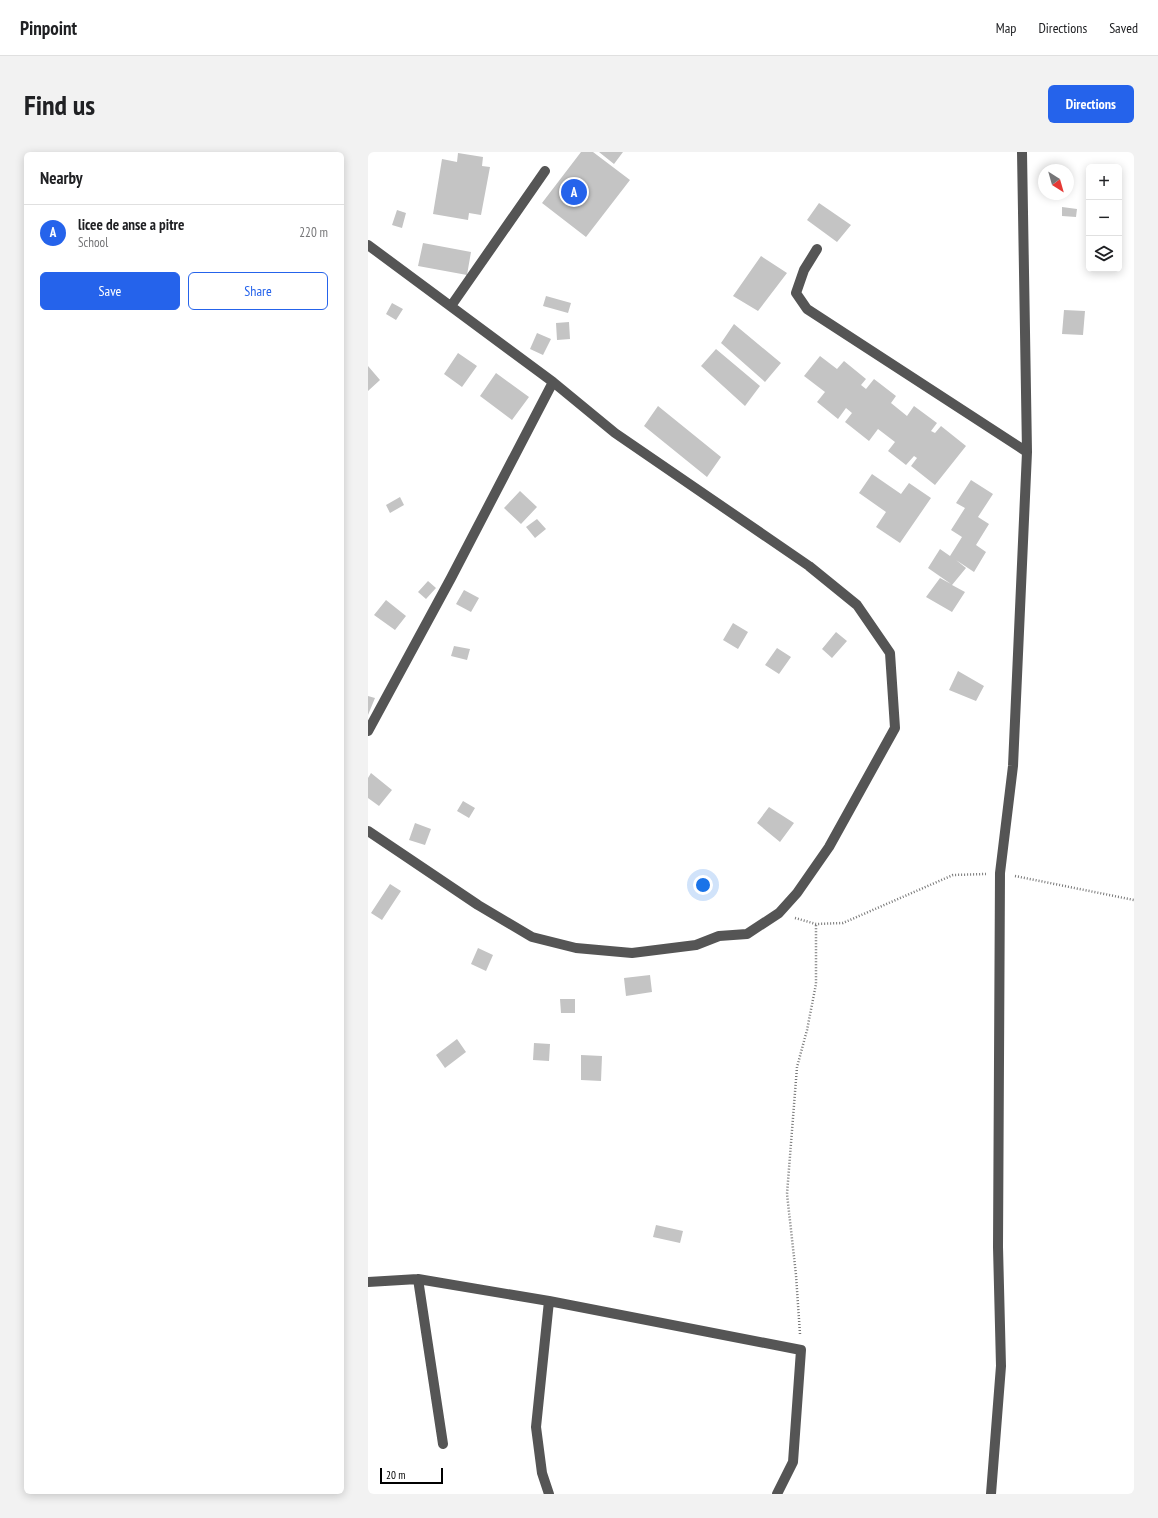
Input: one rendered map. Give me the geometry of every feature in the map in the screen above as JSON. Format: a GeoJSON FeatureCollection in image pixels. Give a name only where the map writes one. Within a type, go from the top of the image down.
{"type":"FeatureCollection","features":[{"type":"Feature","properties":{"kind":"street"},"geometry":{"type":"LineString","coordinates":[[991,1494],[1001,1366],[998,1247],[1000,873],[1013,766],[1028,452],[1022,152]]}},
{"type":"Feature","properties":{"kind":"street"},"geometry":{"type":"LineString","coordinates":[[451,306],[544,171]]}},
{"type":"Feature","properties":{"kind":"street"},"geometry":{"type":"LineString","coordinates":[[368,245],[553,382],[615,433],[809,566],[857,605],[890,653],[895,728],[829,847],[797,893],[779,913],[747,934],[719,936],[696,945],[632,953],[576,948],[532,937],[478,905],[368,830]]}},
{"type":"Feature","properties":{"kind":"street"},"geometry":{"type":"LineString","coordinates":[[817,249],[804,270],[796,293],[807,309],[1028,452]]}},
{"type":"Feature","properties":{"kind":"street"},"geometry":{"type":"LineString","coordinates":[[368,731],[451,578],[553,382]]}},
{"type":"Feature","properties":{"kind":"street"},"geometry":{"type":"LineString","coordinates":[[368,1282],[418,1279],[549,1301],[801,1350],[793,1462],[777,1494]]}},
{"type":"Feature","properties":{"kind":"street"},"geometry":{"type":"LineString","coordinates":[[418,1279],[443,1444]]}},
{"type":"Feature","properties":{"kind":"street"},"geometry":{"type":"LineString","coordinates":[[549,1301],[536,1427],[542,1473],[549,1494]]}},
{"type":"Feature","properties":{"kind":"path"},"geometry":{"type":"LineString","coordinates":[[779,913],[816,924],[843,922],[953,875],[1000,873],[1134,900]]}},
{"type":"Feature","properties":{"kind":"path"},"geometry":{"type":"LineString","coordinates":[[801,1350],[796,1275],[788,1194],[797,1067],[807,1030],[816,984],[816,924]]}},
{"type":"Feature","properties":{"kind":"building"},"geometry":{"type":"Polygon","coordinates":[[[581,152],[593,152],[630,180],[586,237],[542,203],[581,152]]]}},
{"type":"Feature","properties":{"kind":"building"},"geometry":{"type":"Polygon","coordinates":[[[599,152],[623,152],[614,164],[599,152]]]}},
{"type":"Feature","properties":{"kind":"building"},"geometry":{"type":"Polygon","coordinates":[[[458,153],[483,157],[482,166],[490,167],[481,215],[469,213],[468,220],[433,214],[442,159],[457,162],[458,153]]]}},
{"type":"Feature","properties":{"kind":"building"},"geometry":{"type":"Polygon","coordinates":[[[819,203],[851,225],[837,242],[807,220],[819,203]]]}},
{"type":"Feature","properties":{"kind":"building"},"geometry":{"type":"Polygon","coordinates":[[[1062,207],[1077,209],[1076,217],[1062,216],[1062,207]]]}},
{"type":"Feature","properties":{"kind":"building"},"geometry":{"type":"Polygon","coordinates":[[[397,210],[406,213],[402,228],[392,225],[397,210]]]}},
{"type":"Feature","properties":{"kind":"building"},"geometry":{"type":"Polygon","coordinates":[[[423,243],[471,252],[467,275],[418,266],[423,243]]]}},
{"type":"Feature","properties":{"kind":"building"},"geometry":{"type":"Polygon","coordinates":[[[761,256],[787,273],[758,311],[733,296],[761,256]]]}},
{"type":"Feature","properties":{"kind":"building"},"geometry":{"type":"Polygon","coordinates":[[[546,296],[571,303],[568,313],[543,306],[546,296]]]}},
{"type":"Feature","properties":{"kind":"building"},"geometry":{"type":"Polygon","coordinates":[[[392,303],[403,309],[396,320],[386,314],[392,303]]]}},
{"type":"Feature","properties":{"kind":"building"},"geometry":{"type":"Polygon","coordinates":[[[1064,310],[1085,311],[1083,335],[1062,334],[1064,310]]]}},
{"type":"Feature","properties":{"kind":"building"},"geometry":{"type":"Polygon","coordinates":[[[569,322],[570,339],[557,340],[556,323],[569,322]]]}},
{"type":"Feature","properties":{"kind":"building"},"geometry":{"type":"Polygon","coordinates":[[[734,324],[781,363],[765,382],[721,343],[734,324]]]}},
{"type":"Feature","properties":{"kind":"building"},"geometry":{"type":"Polygon","coordinates":[[[537,333],[551,339],[543,355],[530,349],[537,333]]]}},
{"type":"Feature","properties":{"kind":"building"},"geometry":{"type":"Polygon","coordinates":[[[716,349],[760,386],[745,406],[701,366],[716,349]]]}},
{"type":"Feature","properties":{"kind":"building"},"geometry":{"type":"Polygon","coordinates":[[[458,353],[477,366],[462,387],[444,374],[458,353]]]}},
{"type":"Feature","properties":{"kind":"building"},"geometry":{"type":"Polygon","coordinates":[[[820,356],[837,369],[844,361],[866,379],[861,385],[866,389],[874,379],[896,396],[891,403],[907,416],[914,406],[937,423],[931,431],[935,433],[941,426],[966,446],[935,485],[911,466],[917,458],[914,456],[906,465],[888,451],[895,442],[878,429],[869,441],[845,422],[852,413],[846,408],[838,419],[817,402],[825,392],[804,376],[820,356]]]}},
{"type":"Feature","properties":{"kind":"building"},"geometry":{"type":"Polygon","coordinates":[[[368,366],[380,380],[368,391],[368,366]]]}},
{"type":"Feature","properties":{"kind":"building"},"geometry":{"type":"Polygon","coordinates":[[[496,373],[529,397],[512,420],[480,396],[496,373]]]}},
{"type":"Feature","properties":{"kind":"building"},"geometry":{"type":"Polygon","coordinates":[[[658,406],[721,457],[707,477],[644,426],[658,406]]]}},
{"type":"Feature","properties":{"kind":"building"},"geometry":{"type":"Polygon","coordinates":[[[872,474],[901,494],[909,483],[931,498],[900,543],[876,527],[886,512],[859,493],[872,474]]]}},
{"type":"Feature","properties":{"kind":"building"},"geometry":{"type":"Polygon","coordinates":[[[971,480],[993,494],[978,517],[989,524],[976,545],[986,552],[974,572],[956,560],[966,568],[952,585],[965,592],[952,612],[926,597],[940,578],[951,584],[928,568],[940,549],[950,556],[962,537],[951,530],[965,508],[956,503],[971,480]]]}},
{"type":"Feature","properties":{"kind":"building"},"geometry":{"type":"Polygon","coordinates":[[[520,491],[537,507],[521,524],[504,508],[520,491]]]}},
{"type":"Feature","properties":{"kind":"building"},"geometry":{"type":"Polygon","coordinates":[[[400,497],[404,505],[390,513],[386,505],[400,497]]]}},
{"type":"Feature","properties":{"kind":"building"},"geometry":{"type":"Polygon","coordinates":[[[537,519],[546,529],[535,538],[526,527],[537,519]]]}},
{"type":"Feature","properties":{"kind":"building"},"geometry":{"type":"Polygon","coordinates":[[[428,581],[436,588],[426,599],[418,592],[428,581]]]}},
{"type":"Feature","properties":{"kind":"building"},"geometry":{"type":"Polygon","coordinates":[[[464,590],[479,598],[471,612],[456,604],[464,590]]]}},
{"type":"Feature","properties":{"kind":"building"},"geometry":{"type":"Polygon","coordinates":[[[386,600],[406,616],[395,630],[374,615],[386,600]]]}},
{"type":"Feature","properties":{"kind":"building"},"geometry":{"type":"Polygon","coordinates":[[[733,623],[748,632],[738,649],[723,640],[733,623]]]}},
{"type":"Feature","properties":{"kind":"building"},"geometry":{"type":"Polygon","coordinates":[[[836,632],[847,641],[832,658],[822,649],[836,632]]]}},
{"type":"Feature","properties":{"kind":"building"},"geometry":{"type":"Polygon","coordinates":[[[454,646],[470,649],[467,660],[451,656],[454,646]]]}},
{"type":"Feature","properties":{"kind":"building"},"geometry":{"type":"Polygon","coordinates":[[[777,648],[791,657],[779,674],[765,665],[777,648]]]}},
{"type":"Feature","properties":{"kind":"building"},"geometry":{"type":"Polygon","coordinates":[[[958,671],[984,686],[976,701],[949,690],[958,671]]]}},
{"type":"Feature","properties":{"kind":"building"},"geometry":{"type":"Polygon","coordinates":[[[368,696],[375,698],[368,715],[368,696]]]}},
{"type":"Feature","properties":{"kind":"building"},"geometry":{"type":"Polygon","coordinates":[[[371,773],[392,790],[379,806],[368,798],[368,778],[371,773]]]}},
{"type":"Feature","properties":{"kind":"building"},"geometry":{"type":"Polygon","coordinates":[[[463,801],[475,808],[469,818],[457,811],[463,801]]]}},
{"type":"Feature","properties":{"kind":"building"},"geometry":{"type":"Polygon","coordinates":[[[769,807],[794,823],[780,842],[757,823],[769,807]]]}},
{"type":"Feature","properties":{"kind":"building"},"geometry":{"type":"Polygon","coordinates":[[[415,823],[431,829],[425,845],[409,840],[415,823]]]}},
{"type":"Feature","properties":{"kind":"building"},"geometry":{"type":"Polygon","coordinates":[[[390,884],[401,891],[382,920],[371,913],[390,884]]]}},
{"type":"Feature","properties":{"kind":"building"},"geometry":{"type":"Polygon","coordinates":[[[478,948],[493,955],[486,971],[471,964],[478,948]]]}},
{"type":"Feature","properties":{"kind":"building"},"geometry":{"type":"Polygon","coordinates":[[[650,975],[652,992],[626,996],[624,978],[650,975]]]}},
{"type":"Feature","properties":{"kind":"building"},"geometry":{"type":"Polygon","coordinates":[[[560,999],[575,999],[575,1013],[561,1013],[560,999]]]}},
{"type":"Feature","properties":{"kind":"building"},"geometry":{"type":"Polygon","coordinates":[[[457,1039],[466,1052],[445,1068],[436,1055],[457,1039]]]}},
{"type":"Feature","properties":{"kind":"building"},"geometry":{"type":"Polygon","coordinates":[[[534,1043],[550,1044],[549,1061],[533,1060],[534,1043]]]}},
{"type":"Feature","properties":{"kind":"building"},"geometry":{"type":"Polygon","coordinates":[[[581,1055],[602,1056],[601,1081],[581,1080],[581,1055]]]}},
{"type":"Feature","properties":{"kind":"building"},"geometry":{"type":"Polygon","coordinates":[[[656,1225],[683,1231],[680,1243],[653,1237],[656,1225]]]}},
{"type":"Feature","properties":{"kind":"place","name":"licee de anse a pitre"},"geometry":{"type":"Point","coordinates":[574,192]}}]}
